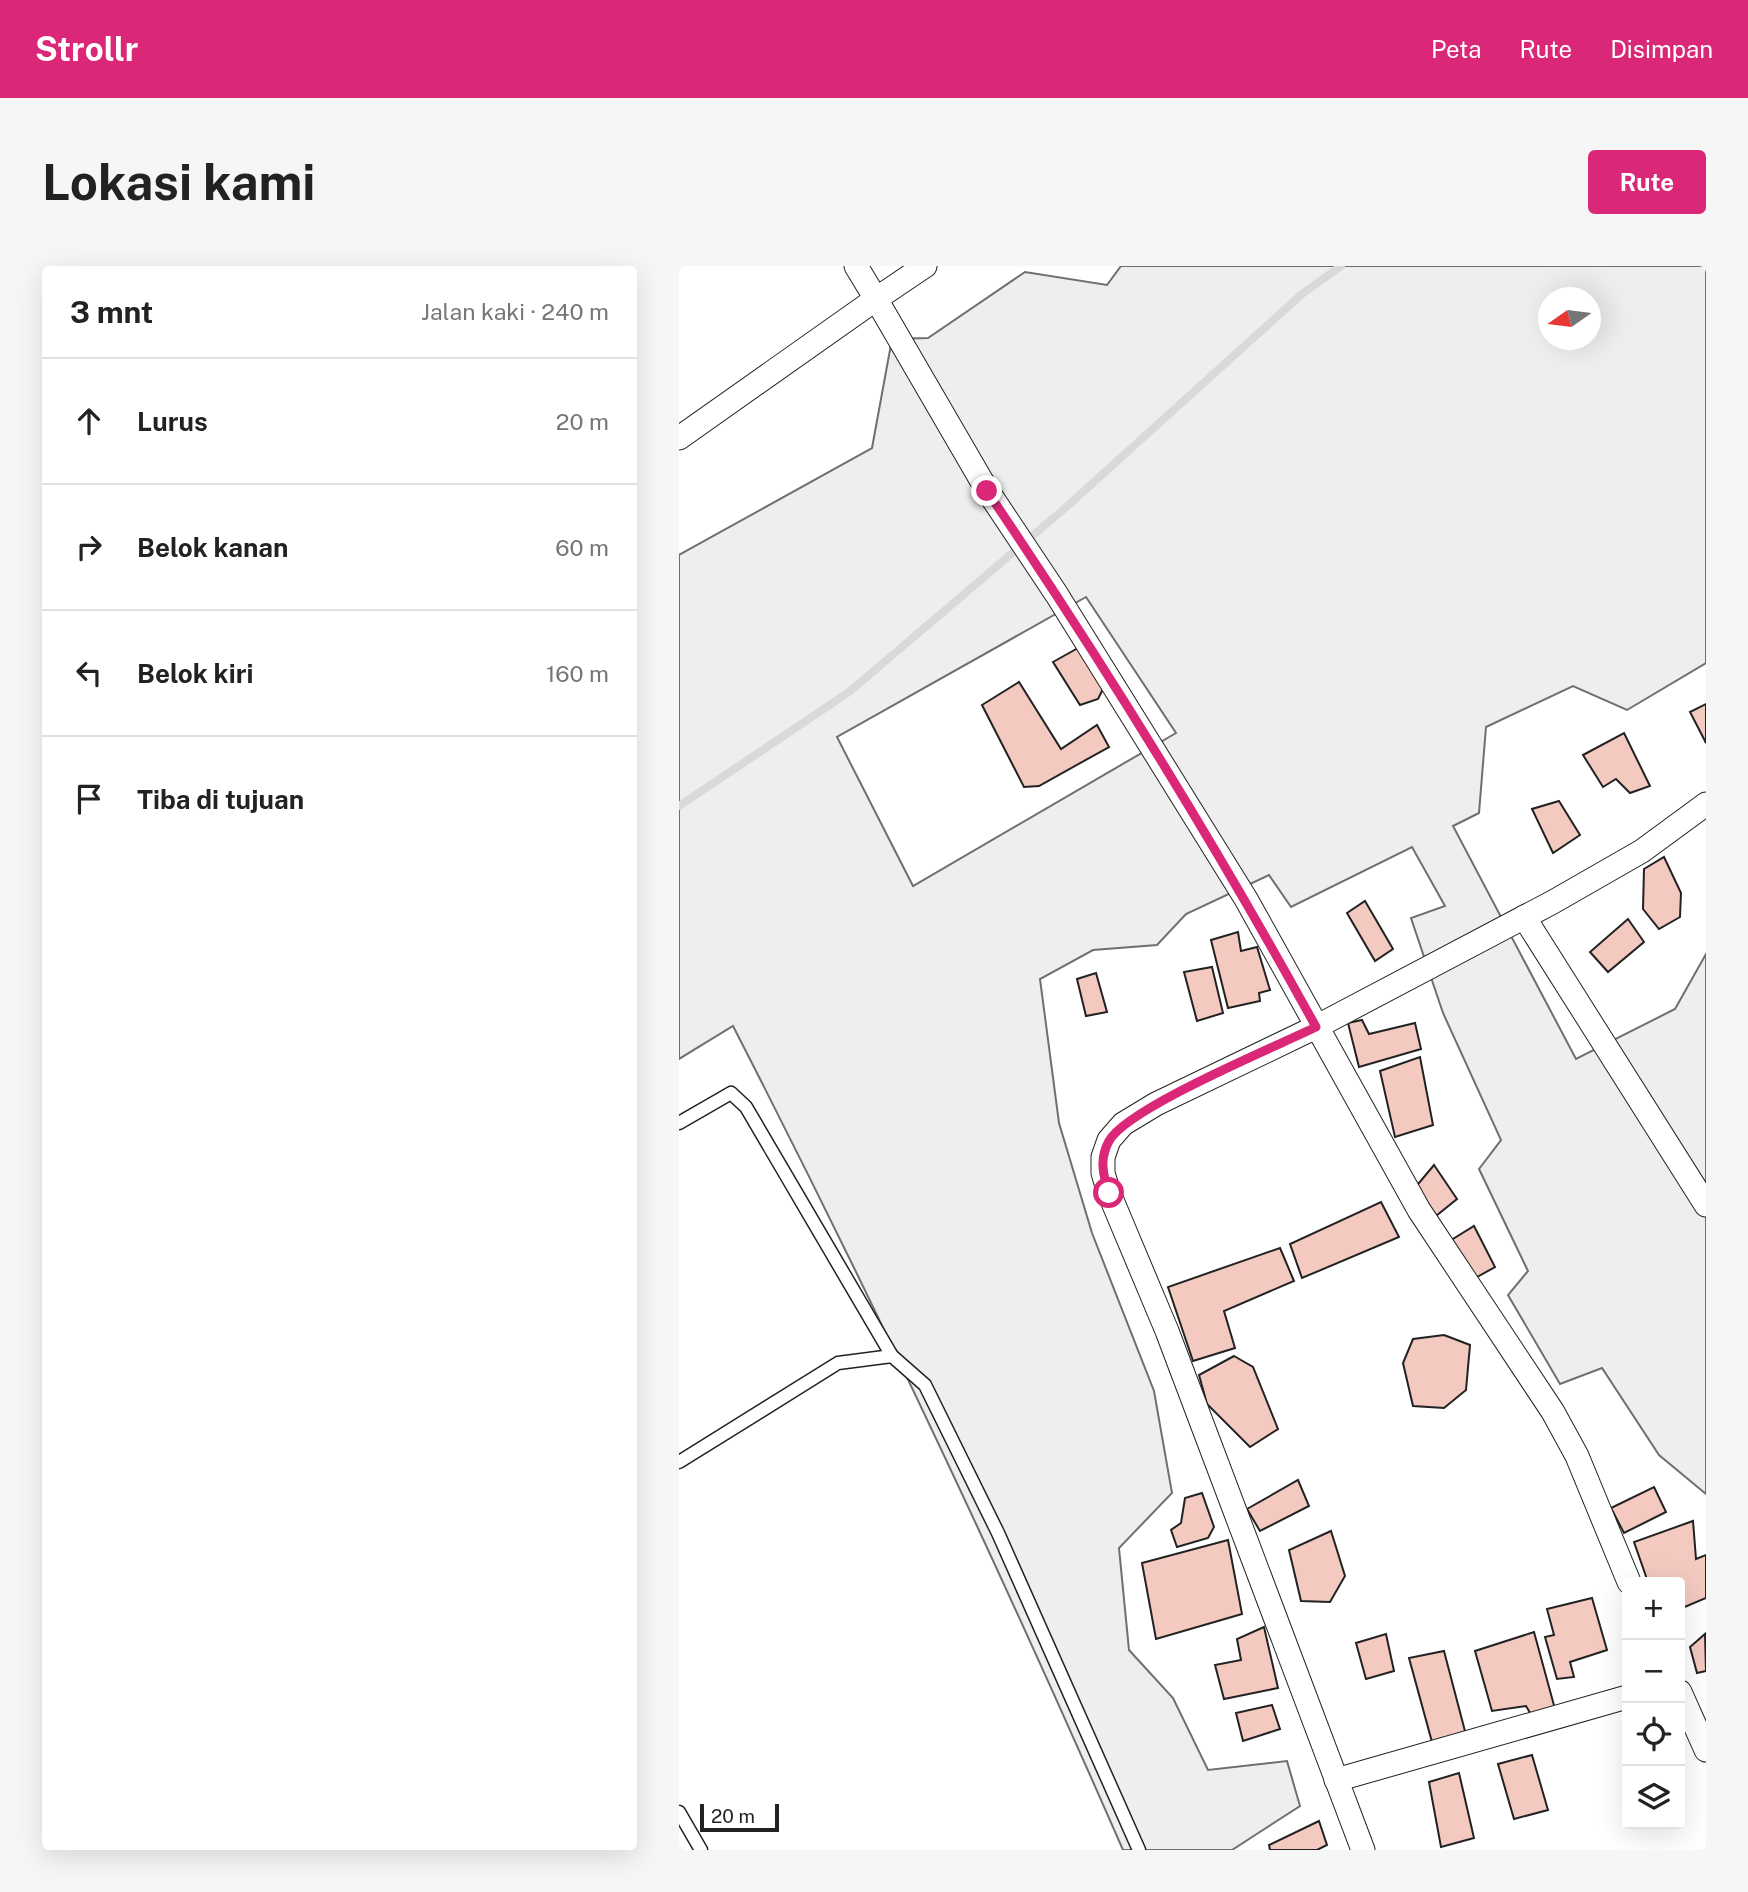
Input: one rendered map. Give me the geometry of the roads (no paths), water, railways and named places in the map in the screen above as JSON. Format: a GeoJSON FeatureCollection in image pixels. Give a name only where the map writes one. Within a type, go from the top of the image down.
{"type":"FeatureCollection","features":[{"type":"Feature","properties":{"kind":"street"},"geometry":{"type":"LineString","coordinates":[[856,266],[987,491],[1057,595],[1246,899],[1419,1210],[1553,1412],[1577,1456],[1627,1577]]}},
{"type":"Feature","properties":{"kind":"street"},"geometry":{"type":"LineString","coordinates":[[679,438],[925,266]]}},
{"type":"Feature","properties":{"kind":"street"},"geometry":{"type":"LineString","coordinates":[[1363,1850],[1167,1331],[1103,1173],[1103,1157],[1109,1140],[1123,1124],[1156,1104],[1316,1027],[1524,917],[1642,851],[1706,804]]}},
{"type":"Feature","properties":{"kind":"street"},"geometry":{"type":"LineString","coordinates":[[1524,917],[1706,1205]]}},
{"type":"Feature","properties":{"kind":"street"},"geometry":{"type":"LineString","coordinates":[[1336,1780],[1622,1698]]}},
{"type":"Feature","properties":{"kind":"street"},"geometry":{"type":"LineString","coordinates":[[1685,1703],[1706,1750]]}},
{"type":"Feature","properties":{"kind":"lane"},"geometry":{"type":"LineString","coordinates":[[679,1123],[731,1093],[737,1098],[753,1119],[892,1356],[925,1385],[998,1533],[1139,1850]]}},
{"type":"Feature","properties":{"kind":"lane"},"geometry":{"type":"LineString","coordinates":[[679,1462],[838,1363],[892,1356]]}},
{"type":"Feature","properties":{"kind":"lane"},"geometry":{"type":"LineString","coordinates":[[679,1812],[701,1850]]}},
{"type":"Feature","properties":{"kind":"waterway"},"geometry":{"type":"LineString","coordinates":[[679,806],[849,692],[1064,509],[1302,294],[1341,266]]}}]}
